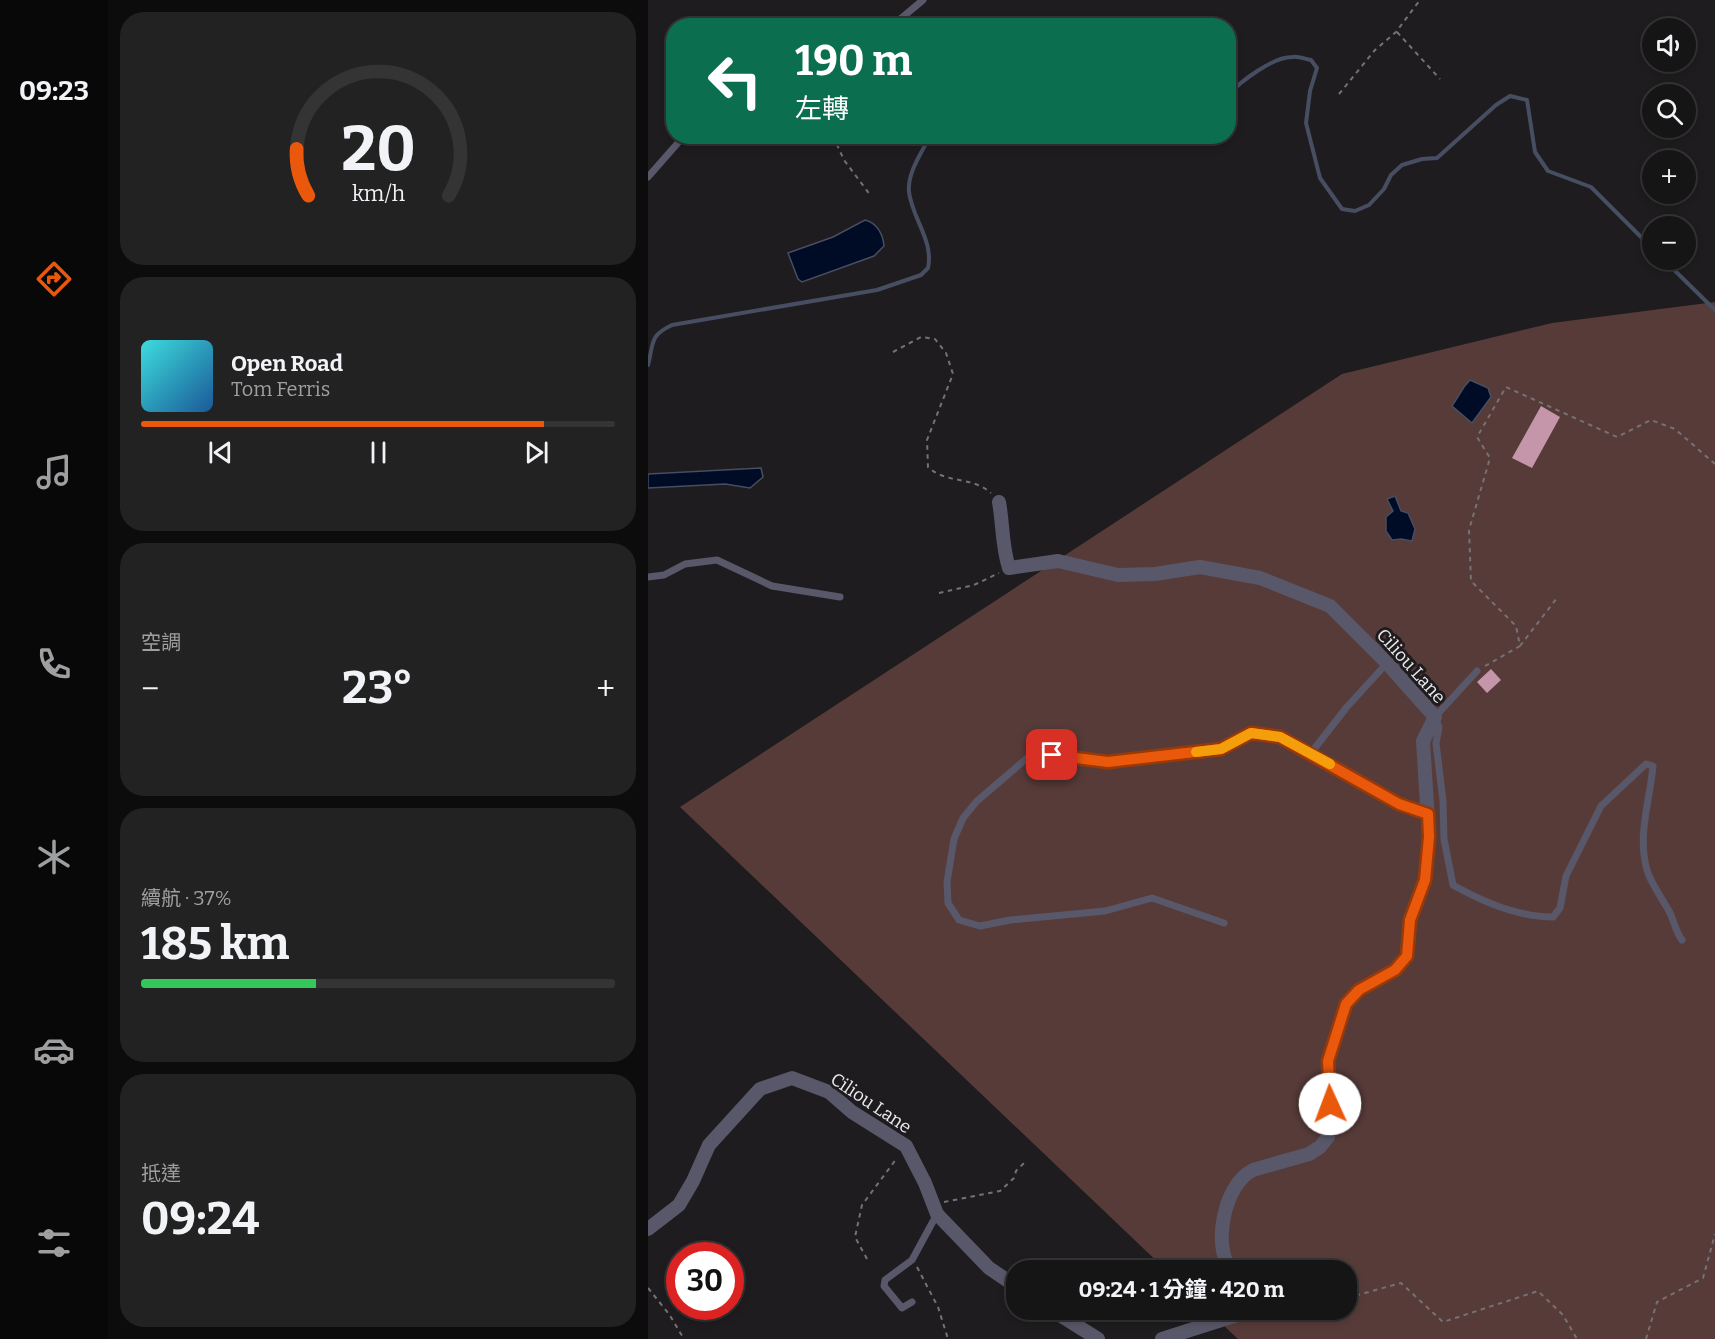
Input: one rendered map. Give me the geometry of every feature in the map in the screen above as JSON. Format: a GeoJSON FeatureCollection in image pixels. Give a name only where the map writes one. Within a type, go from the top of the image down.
{"type":"FeatureCollection","features":[{"type":"Feature","properties":{"kind":"street"},"geometry":{"type":"LineString","coordinates":[[999,502],[1005,556],[1009,568]]}},
{"type":"Feature","properties":{"kind":"street","name":"Ciliou Lane"},"geometry":{"type":"LineString","coordinates":[[1009,568],[1058,561],[1118,575],[1155,574],[1200,567],[1260,578],[1330,606],[1387,663],[1435,717],[1423,741],[1429,837],[1425,880],[1410,920],[1407,956],[1395,970],[1359,990],[1346,1004],[1328,1061],[1330,1126],[1328,1137],[1320,1147],[1309,1154],[1253,1170],[1236,1183],[1225,1210],[1223,1241],[1225,1260]]}},
{"type":"Feature","properties":{"kind":"street","name":"Ciliou Lane"},"geometry":{"type":"LineString","coordinates":[[648,1229],[679,1205],[709,1145],[760,1089],[792,1078],[829,1092],[852,1112],[906,1146],[926,1183],[935,1208],[989,1268],[1006,1280]]}},
{"type":"Feature","properties":{"kind":"street"},"geometry":{"type":"LineString","coordinates":[[1068,1320],[1098,1339]]}},
{"type":"Feature","properties":{"kind":"street"},"geometry":{"type":"LineString","coordinates":[[1162,1339],[1221,1320]]}},
{"type":"Feature","properties":{"kind":"lane"},"geometry":{"type":"LineString","coordinates":[[901,18],[922,0]]}},
{"type":"Feature","properties":{"kind":"lane"},"geometry":{"type":"LineString","coordinates":[[648,177],[677,144]]}},
{"type":"Feature","properties":{"kind":"lane"},"geometry":{"type":"LineString","coordinates":[[648,577],[664,575],[685,564],[717,560],[772,586],[840,597]]}},
{"type":"Feature","properties":{"kind":"lane"},"geometry":{"type":"LineString","coordinates":[[1311,753],[1346,708],[1387,663]]}},
{"type":"Feature","properties":{"kind":"lane"},"geometry":{"type":"LineString","coordinates":[[1477,670],[1435,717],[1439,727],[1436,743],[1443,801],[1444,839],[1454,885],[1480,901],[1540,917],[1553,917],[1560,908],[1566,876],[1601,806],[1646,764],[1653,766],[1651,788],[1644,808],[1644,853],[1647,872],[1671,913],[1682,940]]}},
{"type":"Feature","properties":{"kind":"lane"},"geometry":{"type":"LineString","coordinates":[[1224,923],[1152,898],[1105,911],[970,925],[959,920],[948,903],[947,882],[954,839],[963,818],[977,801],[1033,753],[1108,762],[1119,761],[1221,749],[1251,733],[1280,737],[1399,804],[1428,814]]}},
{"type":"Feature","properties":{"kind":"lane"},"geometry":{"type":"LineString","coordinates":[[912,1302],[902,1308],[884,1286],[885,1280],[912,1260],[935,1208]]}},
{"type":"Feature","properties":{"kind":"path"},"geometry":{"type":"LineString","coordinates":[[1339,94],[1375,50],[1396,32],[1420,0]]}},
{"type":"Feature","properties":{"kind":"path"},"geometry":{"type":"LineString","coordinates":[[1396,32],[1440,79]]}},
{"type":"Feature","properties":{"kind":"path"},"geometry":{"type":"LineString","coordinates":[[837,144],[844,160],[871,196]]}},
{"type":"Feature","properties":{"kind":"path"},"geometry":{"type":"LineString","coordinates":[[893,352],[921,337],[935,339],[946,353],[953,374],[927,440],[928,467],[937,476],[973,482],[989,491],[999,502]]}},
{"type":"Feature","properties":{"kind":"path"},"geometry":{"type":"LineString","coordinates":[[1520,646],[1516,626],[1471,581],[1469,530],[1490,458],[1477,437],[1506,387],[1617,436],[1651,420],[1675,429],[1715,464]]}},
{"type":"Feature","properties":{"kind":"path"},"geometry":{"type":"LineString","coordinates":[[939,593],[974,585],[1009,568]]}},
{"type":"Feature","properties":{"kind":"path"},"geometry":{"type":"LineString","coordinates":[[1477,670],[1520,646],[1557,598]]}},
{"type":"Feature","properties":{"kind":"path"},"geometry":{"type":"LineString","coordinates":[[867,1259],[855,1237],[862,1205],[906,1146]]}},
{"type":"Feature","properties":{"kind":"path"},"geometry":{"type":"LineString","coordinates":[[935,1208],[1000,1191],[1014,1178],[1016,1171],[1025,1162]]}},
{"type":"Feature","properties":{"kind":"path"},"geometry":{"type":"LineString","coordinates":[[1646,1339],[1657,1302],[1703,1278],[1715,1234]]}},
{"type":"Feature","properties":{"kind":"path"},"geometry":{"type":"LineString","coordinates":[[912,1260],[938,1307],[948,1339]]}},
{"type":"Feature","properties":{"kind":"path"},"geometry":{"type":"LineString","coordinates":[[1357,1295],[1401,1283],[1443,1322],[1538,1292],[1563,1315],[1577,1339]]}},
{"type":"Feature","properties":{"kind":"path"},"geometry":{"type":"LineString","coordinates":[[648,1288],[684,1339]]}},
{"type":"Feature","properties":{"kind":"shaded area"},"geometry":{"type":"Polygon","coordinates":[[[1715,302],[1715,1339],[1238,1339],[1218,1320],[1357,1320],[1357,1260],[1156,1260],[680,807],[1342,374],[1552,323],[1715,302]]]}},
{"type":"Feature","properties":{"kind":"water"},"geometry":{"type":"Polygon","coordinates":[[[865,220],[876,226],[881,233],[884,246],[874,256],[802,282],[798,279],[788,253],[833,237],[865,220]]]}},
{"type":"Feature","properties":{"kind":"water"},"geometry":{"type":"Polygon","coordinates":[[[1470,380],[1488,388],[1491,397],[1472,423],[1452,406],[1470,380]]]}},
{"type":"Feature","properties":{"kind":"water"},"geometry":{"type":"Polygon","coordinates":[[[761,468],[763,477],[750,488],[725,484],[648,488],[648,474],[761,468]]]}},
{"type":"Feature","properties":{"kind":"water"},"geometry":{"type":"Polygon","coordinates":[[[1395,496],[1401,511],[1408,513],[1415,529],[1412,541],[1392,540],[1386,531],[1386,517],[1393,511],[1387,499],[1395,496]]]}},
{"type":"Feature","properties":{"kind":"building"},"geometry":{"type":"Polygon","coordinates":[[[1541,406],[1560,417],[1532,468],[1512,458],[1541,406]]]}},
{"type":"Feature","properties":{"kind":"building"},"geometry":{"type":"Polygon","coordinates":[[[1491,669],[1501,680],[1487,693],[1477,682],[1491,669]]]}},
{"type":"Feature","properties":{"kind":"waterway"},"geometry":{"type":"LineString","coordinates":[[1236,88],[1267,65],[1284,58],[1299,57],[1311,60],[1317,68],[1310,91],[1306,123],[1320,178],[1342,209],[1355,211],[1369,205],[1384,189],[1391,175],[1402,165],[1422,159],[1437,158],[1496,105],[1510,96],[1527,100],[1535,152],[1548,171],[1591,187],[1642,238]]}},
{"type":"Feature","properties":{"kind":"waterway"},"geometry":{"type":"LineString","coordinates":[[648,365],[656,336],[672,325],[877,290],[921,275],[928,268],[928,248],[911,202],[909,185],[910,177],[926,144]]}},
{"type":"Feature","properties":{"kind":"waterway"},"geometry":{"type":"LineString","coordinates":[[1674,270],[1715,310]]}},
{"type":"Feature","properties":{"kind":"slow traffic"},"geometry":{"type":"LineString","coordinates":[[1196,752],[1221,749],[1251,733],[1280,737],[1330,764]]}},
{"type":"Feature","properties":{"kind":"route"},"geometry":{"type":"LineString","coordinates":[[1052,755],[1108,762],[1221,749],[1251,733],[1280,737],[1399,804],[1428,814],[1429,837],[1425,880],[1410,920],[1407,956],[1395,970],[1359,990],[1346,1004],[1328,1061],[1330,1104]]}}]}
